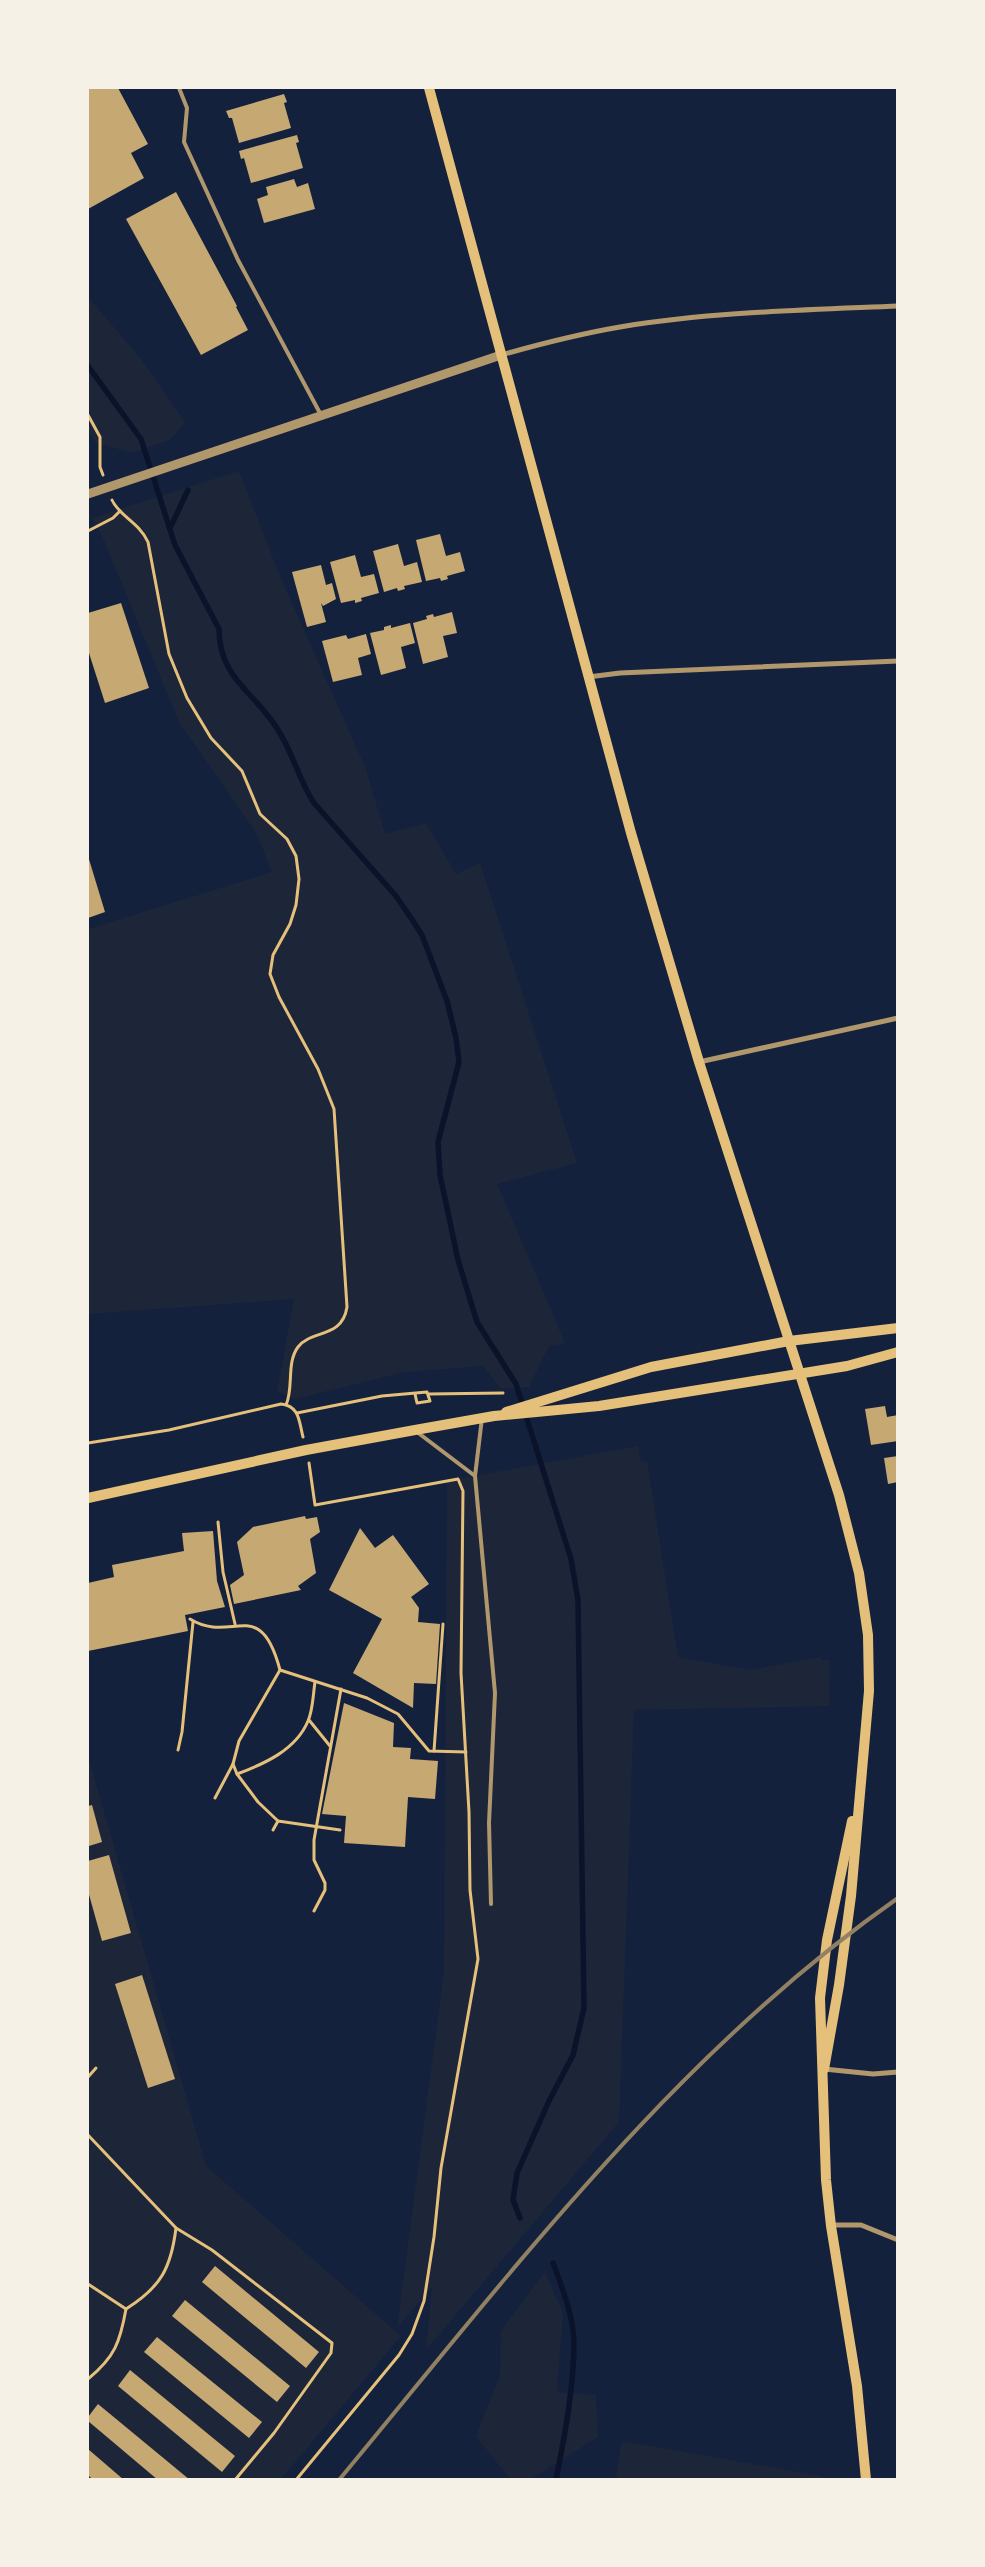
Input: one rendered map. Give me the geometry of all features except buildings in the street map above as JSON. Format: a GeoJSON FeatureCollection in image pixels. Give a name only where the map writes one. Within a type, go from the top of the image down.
{"type":"FeatureCollection","features":[{"type":"Feature","properties":{"kind":"main road"},"geometry":{"type":"LineString","coordinates":[[429,88],[500,355],[634,841],[699,1062],[839,1495],[859,1572],[870,1661],[869,1684],[850,1904],[839,1985],[824,2069]]}},
{"type":"Feature","properties":{"kind":"main road"},"geometry":{"type":"LineString","coordinates":[[517,1412],[536,1402],[651,1367],[789,1341],[898,1328]]}},
{"type":"Feature","properties":{"kind":"main road"},"geometry":{"type":"LineString","coordinates":[[88,1498],[306,1450],[415,1430],[517,1412],[542,1413],[800,1374],[847,1366],[898,1352]]}},
{"type":"Feature","properties":{"kind":"main road"},"geometry":{"type":"LineString","coordinates":[[860,1781],[822,1973],[820,1998],[824,2069],[824,2152],[831,2226],[857,2386],[866,2480]]}},
{"type":"Feature","properties":{"kind":"street"},"geometry":{"type":"LineString","coordinates":[[88,494],[500,355],[563,339],[646,323],[713,316],[898,306]]}},
{"type":"Feature","properties":{"kind":"street"},"geometry":{"type":"LineString","coordinates":[[588,677],[620,673],[898,661]]}},
{"type":"Feature","properties":{"kind":"street"},"geometry":{"type":"LineString","coordinates":[[699,1062],[898,1018]]}},
{"type":"Feature","properties":{"kind":"street"},"geometry":{"type":"LineString","coordinates":[[824,2069],[873,2074],[898,2072]]}},
{"type":"Feature","properties":{"kind":"street"},"geometry":{"type":"LineString","coordinates":[[831,2226],[861,2225],[898,2240]]}},
{"type":"Feature","properties":{"kind":"lane"},"geometry":{"type":"LineString","coordinates":[[179,88],[187,108],[184,142],[238,260],[321,415]]}},
{"type":"Feature","properties":{"kind":"lane"},"geometry":{"type":"LineString","coordinates":[[482,1418],[475,1476],[494,1693],[489,1823],[491,1904]]}},
{"type":"Feature","properties":{"kind":"lane"},"geometry":{"type":"LineString","coordinates":[[415,1430],[475,1476]]}},
{"type":"Feature","properties":{"kind":"path"},"geometry":{"type":"LineString","coordinates":[[88,415],[100,437],[101,470]]}},
{"type":"Feature","properties":{"kind":"path"},"geometry":{"type":"LineString","coordinates":[[113,503],[142,529],[148,542],[169,654],[187,698],[211,738],[242,772],[260,814],[291,845],[298,863],[299,879],[296,905],[290,924],[273,955],[270,974],[279,997],[318,1069],[334,1109],[347,1307],[344,1319],[335,1328],[302,1343],[298,1348],[294,1358],[286,1405]]}},
{"type":"Feature","properties":{"kind":"path"},"geometry":{"type":"LineString","coordinates":[[88,531],[113,518],[120,511]]}},
{"type":"Feature","properties":{"kind":"path"},"geometry":{"type":"LineString","coordinates":[[297,1413],[382,1396],[503,1393]]}},
{"type":"Feature","properties":{"kind":"path"},"geometry":{"type":"LineString","coordinates":[[415,1394],[416,1403],[430,1401],[429,1394]]}},
{"type":"Feature","properties":{"kind":"path"},"geometry":{"type":"LineString","coordinates":[[88,1443],[169,1430],[269,1407],[286,1405],[297,1413],[299,1424]]}},
{"type":"Feature","properties":{"kind":"path"},"geometry":{"type":"LineString","coordinates":[[296,2480],[399,2356],[412,2334],[424,2301],[434,2237],[441,2168],[478,1960],[470,1890],[461,1642],[464,1498],[458,1479],[315,1505],[312,1490]]}},
{"type":"Feature","properties":{"kind":"path"},"geometry":{"type":"LineString","coordinates":[[218,1522],[222,1572],[235,1625]]}},
{"type":"Feature","properties":{"kind":"path"},"geometry":{"type":"LineString","coordinates":[[178,1750],[182,1732],[191,1620],[203,1627],[235,1625],[258,1628],[266,1636],[274,1649],[280,1670],[239,1741],[234,1764],[215,1798]]}},
{"type":"Feature","properties":{"kind":"path"},"geometry":{"type":"LineString","coordinates":[[434,1751],[443,1624]]}},
{"type":"Feature","properties":{"kind":"path"},"geometry":{"type":"LineString","coordinates":[[280,1670],[367,1698],[398,1714],[429,1751],[466,1752]]}},
{"type":"Feature","properties":{"kind":"path"},"geometry":{"type":"LineString","coordinates":[[237,1774],[279,1754],[298,1736],[309,1720],[315,1682]]}},
{"type":"Feature","properties":{"kind":"path"},"geometry":{"type":"LineString","coordinates":[[314,1911],[325,1890],[325,1883],[314,1860],[316,1828],[341,1689]]}},
{"type":"Feature","properties":{"kind":"path"},"geometry":{"type":"LineString","coordinates":[[309,1720],[330,1746]]}},
{"type":"Feature","properties":{"kind":"path"},"geometry":{"type":"LineString","coordinates":[[234,1764],[237,1774],[258,1802],[278,1821],[340,1830]]}},
{"type":"Feature","properties":{"kind":"path"},"geometry":{"type":"LineString","coordinates":[[273,1830],[278,1821]]}},
{"type":"Feature","properties":{"kind":"path"},"geometry":{"type":"LineString","coordinates":[[88,2078],[96,2068]]}},
{"type":"Feature","properties":{"kind":"path"},"geometry":{"type":"LineString","coordinates":[[88,2135],[176,2228],[212,2250],[332,2343],[331,2353],[274,2433],[235,2480]]}},
{"type":"Feature","properties":{"kind":"path"},"geometry":{"type":"LineString","coordinates":[[88,2379],[108,2359],[120,2340],[126,2309],[144,2298],[161,2281],[173,2254],[176,2228]]}},
{"type":"Feature","properties":{"kind":"path"},"geometry":{"type":"LineString","coordinates":[[88,2284],[126,2309]]}},
{"type":"Feature","properties":{"kind":"shaded area"},"geometry":{"type":"Polygon","coordinates":[[[88,297],[141,359],[185,422],[170,440],[131,453],[95,442],[88,432],[88,297]]]}},
{"type":"Feature","properties":{"kind":"shaded area"},"geometry":{"type":"Polygon","coordinates":[[[239,471],[279,574],[366,769],[385,834],[426,823],[456,874],[480,863],[577,1163],[497,1184],[565,1343],[549,1346],[529,1387],[501,1389],[483,1366],[404,1372],[295,1399],[277,1391],[294,1299],[88,1314],[88,929],[272,872],[257,834],[179,722],[103,538],[92,518],[239,471]]]}},
{"type":"Feature","properties":{"kind":"shaded area"},"geometry":{"type":"Polygon","coordinates":[[[638,1446],[641,1462],[647,1461],[678,1657],[750,1670],[821,1657],[822,1660],[829,1660],[830,1706],[634,1710],[619,2122],[426,2350],[432,2287],[397,2328],[444,1972],[447,1481],[638,1446]]]}},
{"type":"Feature","properties":{"kind":"shaded area"},"geometry":{"type":"Polygon","coordinates":[[[88,1756],[206,2166],[401,2336],[281,2479],[88,2479],[88,1756]]]}},
{"type":"Feature","properties":{"kind":"shaded area"},"geometry":{"type":"Polygon","coordinates":[[[545,2272],[563,2313],[557,2392],[596,2395],[598,2437],[531,2479],[510,2479],[476,2436],[500,2376],[501,2331],[545,2272]]]}},
{"type":"Feature","properties":{"kind":"shaded area"},"geometry":{"type":"Polygon","coordinates":[[[622,2441],[821,2476],[821,2479],[631,2480],[616,2477],[622,2441]]]}},
{"type":"Feature","properties":{"kind":"waterway"},"geometry":{"type":"LineString","coordinates":[[88,366],[141,439],[175,545],[219,629],[221,647],[233,675],[262,708],[281,735],[314,803],[396,896],[422,935],[447,1001],[456,1038],[459,1062],[438,1142],[440,1175],[458,1260],[477,1322],[516,1384],[571,1559],[578,1600],[584,2008],[573,2055],[549,2101],[517,2173],[513,2200],[520,2218]]}},
{"type":"Feature","properties":{"kind":"waterway"},"geometry":{"type":"LineString","coordinates":[[171,526],[188,490]]}},
{"type":"Feature","properties":{"kind":"waterway"},"geometry":{"type":"LineString","coordinates":[[553,2263],[569,2311],[574,2341],[571,2393],[556,2480]]}},
{"type":"Feature","properties":{"kind":"railway"},"geometry":{"type":"LineString","coordinates":[[339,2480],[533,2246],[599,2170],[668,2096],[741,2026],[817,1959],[898,1898]]}}]}
